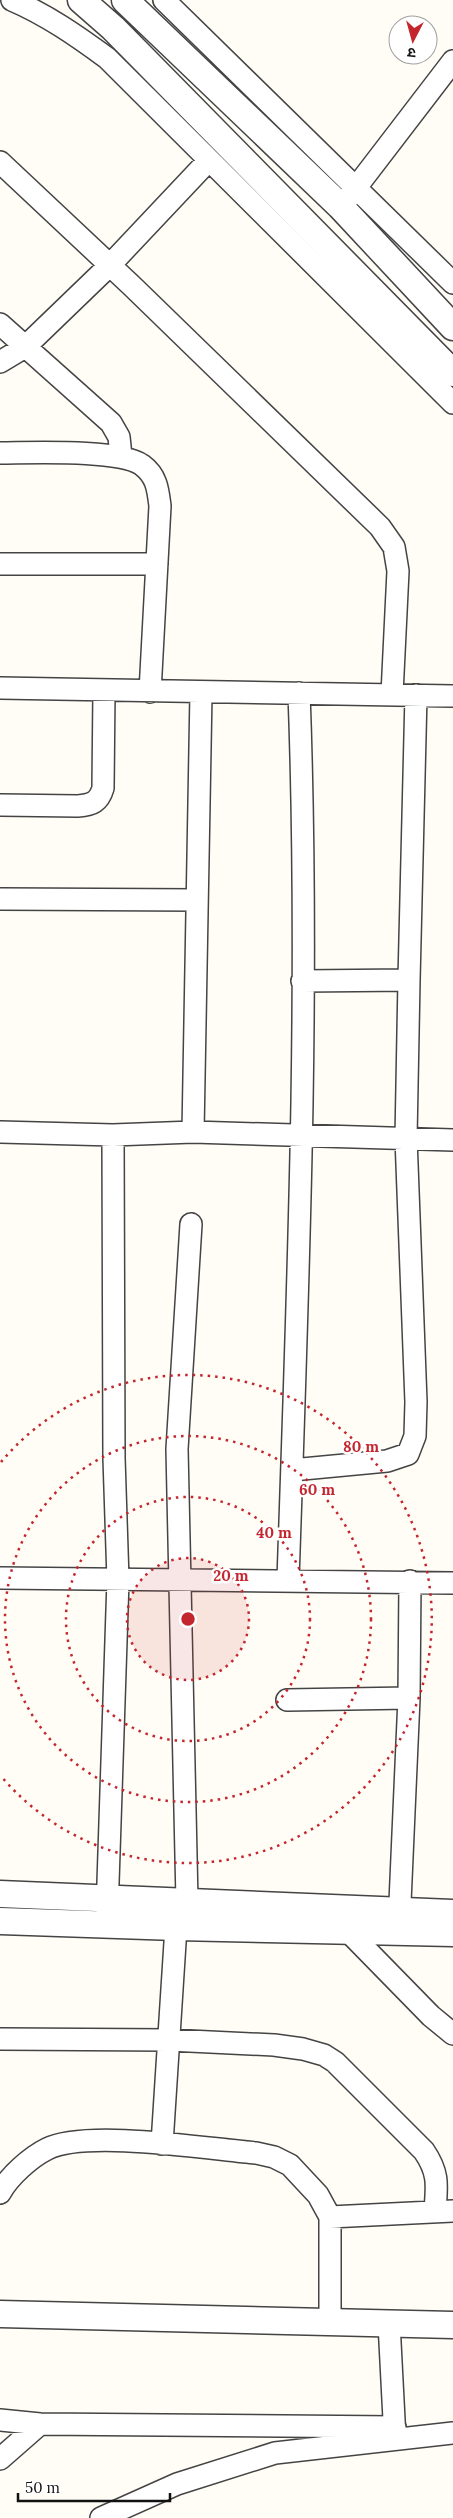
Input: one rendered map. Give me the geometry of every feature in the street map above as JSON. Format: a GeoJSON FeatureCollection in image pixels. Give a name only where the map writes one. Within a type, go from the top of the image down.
{"type":"FeatureCollection","features":[{"type":"Feature","properties":{"kind":"street"},"geometry":{"type":"LineString","coordinates":[[12,0],[34,9],[73,33],[108,58],[453,403]]}},
{"type":"Feature","properties":{"kind":"street"},"geometry":{"type":"LineString","coordinates":[[81,0],[113,28],[453,373]]}},
{"type":"Feature","properties":{"kind":"street"},"geometry":{"type":"LineString","coordinates":[[125,0],[349,197],[453,283]]}},
{"type":"Feature","properties":{"kind":"street"},"geometry":{"type":"LineString","coordinates":[[164,0],[349,197],[453,327]]}},
{"type":"Feature","properties":{"kind":"street"},"geometry":{"type":"LineString","coordinates":[[349,197],[453,61]]}},
{"type":"Feature","properties":{"kind":"street"},"geometry":{"type":"LineString","coordinates":[[0,362],[25,347],[110,265],[209,160]]}},
{"type":"Feature","properties":{"kind":"street"},"geometry":{"type":"LineString","coordinates":[[0,162],[110,265],[380,528],[394,547],[398,570],[392,694]]}},
{"type":"Feature","properties":{"kind":"street"},"geometry":{"type":"LineString","coordinates":[[0,324],[111,423],[119,437],[121,456]]}},
{"type":"Feature","properties":{"kind":"street"},"geometry":{"type":"LineString","coordinates":[[0,453],[121,456],[142,465],[156,481],[160,506],[150,692]]}},
{"type":"Feature","properties":{"kind":"street"},"geometry":{"type":"LineString","coordinates":[[0,564],[157,564]]}},
{"type":"Feature","properties":{"kind":"street"},"geometry":{"type":"LineString","coordinates":[[0,688],[104,692],[453,696]]}},
{"type":"Feature","properties":{"kind":"street"},"geometry":{"type":"LineString","coordinates":[[0,804],[78,806],[91,805],[100,798],[104,788],[104,692]]}},
{"type":"Feature","properties":{"kind":"street"},"geometry":{"type":"LineString","coordinates":[[193,1132],[201,693]]}},
{"type":"Feature","properties":{"kind":"street"},"geometry":{"type":"LineString","coordinates":[[288,1580],[302,1135],[302,788],[299,693]]}},
{"type":"Feature","properties":{"kind":"street"},"geometry":{"type":"LineString","coordinates":[[292,1470],[387,1461],[408,1454],[415,1436],[416,1402],[406,1138],[416,695]]}},
{"type":"Feature","properties":{"kind":"street"},"geometry":{"type":"LineString","coordinates":[[0,899],[197,900]]}},
{"type":"Feature","properties":{"kind":"street"},"geometry":{"type":"LineString","coordinates":[[302,981],[409,980]]}},
{"type":"Feature","properties":{"kind":"street"},"geometry":{"type":"LineString","coordinates":[[0,1132],[113,1135],[193,1132],[453,1140]]}},
{"type":"Feature","properties":{"kind":"street"},"geometry":{"type":"LineString","coordinates":[[107,1911],[118,1580],[114,1458],[113,1135]]}},
{"type":"Feature","properties":{"kind":"street"},"geometry":{"type":"LineString","coordinates":[[162,2144],[176,1928],[187,1901],[177,1450],[191,1224]]}},
{"type":"Feature","properties":{"kind":"street"},"geometry":{"type":"LineString","coordinates":[[0,1578],[410,1581],[453,1583]]}},
{"type":"Feature","properties":{"kind":"street"},"geometry":{"type":"LineString","coordinates":[[399,1921],[409,1698],[410,1581]]}},
{"type":"Feature","properties":{"kind":"street"},"geometry":{"type":"LineString","coordinates":[[286,1700],[409,1698]]}},
{"type":"Feature","properties":{"kind":"street"},"geometry":{"type":"LineString","coordinates":[[0,1894],[107,1911],[176,1928],[347,1930],[453,1913]]}},
{"type":"Feature","properties":{"kind":"street"},"geometry":{"type":"LineString","coordinates":[[0,1921],[187,1901],[324,1907],[453,1933]]}},
{"type":"Feature","properties":{"kind":"street"},"geometry":{"type":"LineString","coordinates":[[324,1907],[431,2016],[453,2034]]}},
{"type":"Feature","properties":{"kind":"street"},"geometry":{"type":"LineString","coordinates":[[0,2039],[169,2040],[274,2045],[303,2049],[324,2055],[335,2062],[424,2151],[434,2166],[444,2211],[330,2217]]}},
{"type":"Feature","properties":{"kind":"street"},"geometry":{"type":"LineString","coordinates":[[0,2193],[22,2168],[47,2149],[61,2144],[134,2142],[256,2153],[274,2157],[290,2165],[318,2194],[330,2217],[330,2320]]}},
{"type":"Feature","properties":{"kind":"street"},"geometry":{"type":"LineString","coordinates":[[0,2314],[330,2320],[388,2324],[453,2325]]}},
{"type":"Feature","properties":{"kind":"street"},"geometry":{"type":"LineString","coordinates":[[388,2324],[395,2433]]}},
{"type":"Feature","properties":{"kind":"street"},"geometry":{"type":"LineString","coordinates":[[0,2420],[40,2424],[453,2433]]}},
{"type":"Feature","properties":{"kind":"street"},"geometry":{"type":"LineString","coordinates":[[0,2459],[40,2424]]}},
{"type":"Feature","properties":{"kind":"street"},"geometry":{"type":"LineString","coordinates":[[101,2518],[177,2484],[275,2454],[395,2433]]}}]}
